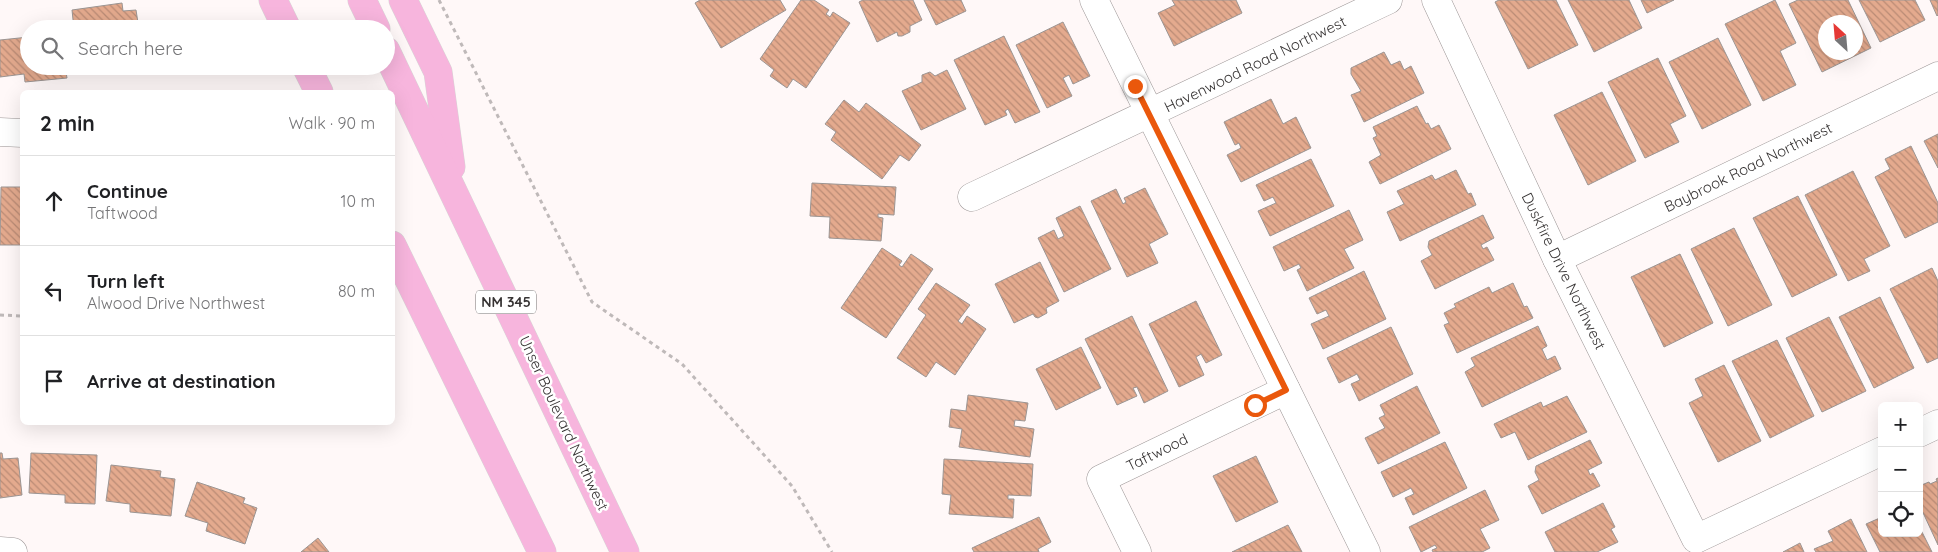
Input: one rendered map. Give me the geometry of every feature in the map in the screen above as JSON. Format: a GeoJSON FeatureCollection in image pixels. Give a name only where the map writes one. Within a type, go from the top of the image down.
{"type":"FeatureCollection","features":[{"type":"Feature","properties":{"kind":"main road"},"geometry":{"type":"LineString","coordinates":[[274,0],[284,20]]}},
{"type":"Feature","properties":{"kind":"main road"},"geometry":{"type":"LineString","coordinates":[[362,0],[372,20]]}},
{"type":"Feature","properties":{"kind":"main road"},"geometry":{"type":"LineString","coordinates":[[403,0],[438,72],[454,193]]}},
{"type":"Feature","properties":{"kind":"main road","name":"Unser Boulevard Northwest"},"geometry":{"type":"LineString","coordinates":[[395,70],[625,552]]}},
{"type":"Feature","properties":{"kind":"main road"},"geometry":{"type":"LineString","coordinates":[[310,75],[317,90]]}},
{"type":"Feature","properties":{"kind":"main road"},"geometry":{"type":"LineString","coordinates":[[395,251],[542,552]]}},
{"type":"Feature","properties":{"kind":"street"},"geometry":{"type":"LineString","coordinates":[[1094,0],[1366,552]]}},
{"type":"Feature","properties":{"kind":"street","name":"Havenwood Road Northwest"},"geometry":{"type":"LineString","coordinates":[[972,197],[1149,115],[1388,0]]}},
{"type":"Feature","properties":{"kind":"street","name":"Duskfire Drive Northwest"},"geometry":{"type":"LineString","coordinates":[[1436,0],[1557,259],[1696,539],[1878,453]]}},
{"type":"Feature","properties":{"kind":"street","name":"Baybrook Road Northwest"},"geometry":{"type":"LineString","coordinates":[[1557,259],[1938,76]]}},
{"type":"Feature","properties":{"kind":"street"},"geometry":{"type":"LineString","coordinates":[[0,132],[20,133]]}},
{"type":"Feature","properties":{"kind":"street","name":"Taftwood"},"geometry":{"type":"LineString","coordinates":[[1137,552],[1101,479],[1286,390]]}},
{"type":"Feature","properties":{"kind":"street"},"geometry":{"type":"LineString","coordinates":[[1923,431],[1938,424]]}},
{"type":"Feature","properties":{"kind":"street"},"geometry":{"type":"LineString","coordinates":[[0,551],[13,552]]}},
{"type":"Feature","properties":{"kind":"path"},"geometry":{"type":"LineString","coordinates":[[439,0],[592,302],[682,364],[792,486],[832,552]]}},
{"type":"Feature","properties":{"kind":"path"},"geometry":{"type":"LineString","coordinates":[[0,315],[20,316]]}},
{"type":"Feature","properties":{"kind":"building"},"geometry":{"type":"Polygon","coordinates":[[[700,0],[780,0],[786,10],[721,48],[695,3],[700,0]]]}},
{"type":"Feature","properties":{"kind":"building"},"geometry":{"type":"Polygon","coordinates":[[[801,0],[814,0],[829,10],[826,14],[830,17],[833,12],[850,23],[806,88],[793,79],[787,88],[770,76],[774,70],[760,59],[801,0]]]}},
{"type":"Feature","properties":{"kind":"building"},"geometry":{"type":"Polygon","coordinates":[[[863,0],[913,0],[922,20],[910,26],[910,32],[902,36],[898,36],[897,32],[877,42],[859,2],[863,0]]]}},
{"type":"Feature","properties":{"kind":"building"},"geometry":{"type":"Polygon","coordinates":[[[924,0],[961,0],[966,11],[936,25],[924,0]]]}},
{"type":"Feature","properties":{"kind":"building"},"geometry":{"type":"Polygon","coordinates":[[[1172,0],[1236,0],[1242,13],[1174,46],[1158,13],[1175,5],[1172,0]]]}},
{"type":"Feature","properties":{"kind":"building"},"geometry":{"type":"Polygon","coordinates":[[[1499,0],[1556,0],[1578,45],[1528,69],[1495,2],[1499,0]]]}},
{"type":"Feature","properties":{"kind":"building"},"geometry":{"type":"Polygon","coordinates":[[[1568,0],[1629,0],[1642,28],[1594,52],[1568,0]]]}},
{"type":"Feature","properties":{"kind":"building"},"geometry":{"type":"Polygon","coordinates":[[[1641,0],[1674,0],[1647,13],[1641,0]]]}},
{"type":"Feature","properties":{"kind":"building"},"geometry":{"type":"Polygon","coordinates":[[[1775,0],[1796,43],[1780,51],[1796,85],[1763,101],[1725,24],[1775,0]]]}},
{"type":"Feature","properties":{"kind":"building"},"geometry":{"type":"Polygon","coordinates":[[[1798,0],[1848,0],[1855,15],[1818,15],[1818,60],[1846,60],[1822,72],[1789,4],[1798,0]]]}},
{"type":"Feature","properties":{"kind":"building"},"geometry":{"type":"Polygon","coordinates":[[[1859,0],[1915,0],[1925,20],[1880,42],[1859,0]]]}},
{"type":"Feature","properties":{"kind":"building"},"geometry":{"type":"Polygon","coordinates":[[[1930,0],[1938,0],[1937,16],[1930,0]]]}},
{"type":"Feature","properties":{"kind":"building"},"geometry":{"type":"Polygon","coordinates":[[[122,3],[123,11],[136,10],[138,20],[73,20],[72,10],[122,3]]]}},
{"type":"Feature","properties":{"kind":"building"},"geometry":{"type":"Polygon","coordinates":[[[1063,22],[1090,76],[1073,84],[1069,75],[1063,78],[1072,96],[1047,108],[1016,45],[1063,22]]]}},
{"type":"Feature","properties":{"kind":"building"},"geometry":{"type":"Polygon","coordinates":[[[1863,31],[1871,48],[1863,52],[1863,31]]]}},
{"type":"Feature","properties":{"kind":"building"},"geometry":{"type":"Polygon","coordinates":[[[1004,36],[1040,112],[1015,123],[1008,109],[1005,111],[1007,115],[985,125],[954,60],[1004,36]]]}},
{"type":"Feature","properties":{"kind":"building"},"geometry":{"type":"Polygon","coordinates":[[[20,38],[20,74],[0,77],[0,40],[20,38]]]}},
{"type":"Feature","properties":{"kind":"building"},"geometry":{"type":"Polygon","coordinates":[[[1718,38],[1751,105],[1702,129],[1669,62],[1718,38]]]}},
{"type":"Feature","properties":{"kind":"building"},"geometry":{"type":"Polygon","coordinates":[[[1384,52],[1391,65],[1400,61],[1404,70],[1411,66],[1424,93],[1364,122],[1351,95],[1361,91],[1351,74],[1351,68],[1384,52]]]}},
{"type":"Feature","properties":{"kind":"building"},"geometry":{"type":"Polygon","coordinates":[[[1658,58],[1686,116],[1670,124],[1679,142],[1645,158],[1608,82],[1658,58]]]}},
{"type":"Feature","properties":{"kind":"building"},"geometry":{"type":"Polygon","coordinates":[[[947,70],[966,109],[921,130],[902,91],[922,82],[922,75],[930,72],[935,76],[947,70]]]}},
{"type":"Feature","properties":{"kind":"building"},"geometry":{"type":"Polygon","coordinates":[[[24,75],[66,75],[67,78],[25,82],[24,75]]]}},
{"type":"Feature","properties":{"kind":"building"},"geometry":{"type":"Polygon","coordinates":[[[1602,92],[1636,161],[1588,185],[1554,115],[1602,92]]]}},
{"type":"Feature","properties":{"kind":"building"},"geometry":{"type":"Polygon","coordinates":[[[1271,99],[1283,124],[1296,117],[1311,148],[1241,182],[1227,155],[1241,148],[1239,143],[1235,145],[1224,122],[1271,99]]]}},
{"type":"Feature","properties":{"kind":"building"},"geometry":{"type":"Polygon","coordinates":[[[844,100],[859,112],[866,103],[921,145],[909,161],[900,155],[882,179],[831,140],[836,132],[825,124],[844,100]]]}},
{"type":"Feature","properties":{"kind":"building"},"geometry":{"type":"Polygon","coordinates":[[[1417,106],[1426,124],[1428,123],[1431,129],[1439,125],[1451,149],[1380,184],[1369,162],[1381,155],[1373,138],[1377,136],[1373,127],[1417,106]]]}},
{"type":"Feature","properties":{"kind":"building"},"geometry":{"type":"Polygon","coordinates":[[[1938,134],[1938,168],[1924,141],[1938,134]]]}},
{"type":"Feature","properties":{"kind":"building"},"geometry":{"type":"Polygon","coordinates":[[[1911,146],[1938,203],[1938,222],[1905,238],[1875,177],[1890,169],[1885,159],[1911,146]]]}},
{"type":"Feature","properties":{"kind":"building"},"geometry":{"type":"Polygon","coordinates":[[[1311,159],[1334,206],[1270,236],[1258,211],[1276,203],[1273,197],[1264,201],[1256,185],[1311,159]]]}},
{"type":"Feature","properties":{"kind":"building"},"geometry":{"type":"Polygon","coordinates":[[[1456,170],[1468,194],[1471,193],[1476,205],[1400,241],[1387,212],[1404,204],[1397,191],[1432,175],[1435,180],[1456,170]]]}},
{"type":"Feature","properties":{"kind":"building"},"geometry":{"type":"Polygon","coordinates":[[[1853,171],[1890,246],[1864,259],[1870,271],[1848,281],[1805,195],[1853,171]]]}},
{"type":"Feature","properties":{"kind":"building"},"geometry":{"type":"Polygon","coordinates":[[[812,183],[896,187],[894,215],[878,214],[878,217],[883,218],[881,241],[829,238],[830,217],[810,216],[812,183]]]}},
{"type":"Feature","properties":{"kind":"building"},"geometry":{"type":"Polygon","coordinates":[[[1,187],[20,187],[20,245],[0,245],[1,187]]]}},
{"type":"Feature","properties":{"kind":"building"},"geometry":{"type":"Polygon","coordinates":[[[1145,188],[1168,234],[1149,244],[1158,263],[1127,277],[1091,201],[1116,189],[1123,204],[1126,202],[1124,198],[1145,188]]]}},
{"type":"Feature","properties":{"kind":"building"},"geometry":{"type":"Polygon","coordinates":[[[1798,196],[1837,275],[1792,297],[1753,218],[1798,196]]]}},
{"type":"Feature","properties":{"kind":"building"},"geometry":{"type":"Polygon","coordinates":[[[1080,206],[1111,269],[1064,292],[1038,238],[1054,230],[1058,239],[1064,236],[1056,218],[1080,206]]]}},
{"type":"Feature","properties":{"kind":"building"},"geometry":{"type":"Polygon","coordinates":[[[1349,210],[1363,240],[1344,249],[1354,268],[1307,291],[1297,270],[1301,268],[1299,264],[1284,271],[1273,247],[1349,210]]]}},
{"type":"Feature","properties":{"kind":"building"},"geometry":{"type":"Polygon","coordinates":[[[1483,215],[1494,238],[1481,245],[1483,249],[1487,247],[1494,260],[1435,289],[1421,261],[1432,255],[1428,247],[1429,241],[1483,215]]]}},
{"type":"Feature","properties":{"kind":"building"},"geometry":{"type":"Polygon","coordinates":[[[1734,228],[1772,305],[1728,326],[1691,249],[1734,228]]]}},
{"type":"Feature","properties":{"kind":"building"},"geometry":{"type":"Polygon","coordinates":[[[882,248],[902,261],[899,265],[902,267],[911,254],[933,269],[886,338],[841,308],[882,248]]]}},
{"type":"Feature","properties":{"kind":"building"},"geometry":{"type":"Polygon","coordinates":[[[1680,254],[1713,323],[1664,347],[1631,277],[1680,254]]]}},
{"type":"Feature","properties":{"kind":"building"},"geometry":{"type":"Polygon","coordinates":[[[1040,262],[1059,301],[1046,308],[1047,313],[1038,318],[1033,314],[1014,323],[995,284],[1040,262]]]}},
{"type":"Feature","properties":{"kind":"building"},"geometry":{"type":"Polygon","coordinates":[[[1932,268],[1938,281],[1938,358],[1927,363],[1890,289],[1932,268]]]}},
{"type":"Feature","properties":{"kind":"building"},"geometry":{"type":"Polygon","coordinates":[[[1364,271],[1386,319],[1323,349],[1311,324],[1329,316],[1326,310],[1317,314],[1309,298],[1364,271]]]}},
{"type":"Feature","properties":{"kind":"building"},"geometry":{"type":"Polygon","coordinates":[[[936,283],[970,305],[958,321],[962,324],[967,316],[986,329],[955,375],[936,362],[926,377],[897,358],[926,315],[918,309],[936,283]]]}},
{"type":"Feature","properties":{"kind":"building"},"geometry":{"type":"Polygon","coordinates":[[[1513,283],[1524,307],[1527,306],[1533,318],[1457,353],[1444,325],[1449,323],[1444,313],[1456,307],[1454,304],[1489,287],[1492,293],[1513,283]]]}},
{"type":"Feature","properties":{"kind":"building"},"geometry":{"type":"Polygon","coordinates":[[[1880,297],[1914,368],[1874,388],[1839,317],[1880,297]]]}},
{"type":"Feature","properties":{"kind":"building"},"geometry":{"type":"Polygon","coordinates":[[[1196,301],[1222,355],[1206,363],[1201,354],[1196,357],[1204,375],[1179,387],[1149,324],[1196,301]]]}},
{"type":"Feature","properties":{"kind":"building"},"geometry":{"type":"Polygon","coordinates":[[[1132,316],[1168,391],[1144,403],[1137,387],[1133,388],[1137,396],[1117,405],[1085,339],[1132,316]]]}},
{"type":"Feature","properties":{"kind":"building"},"geometry":{"type":"Polygon","coordinates":[[[1829,317],[1866,391],[1822,412],[1786,338],[1829,317]]]}},
{"type":"Feature","properties":{"kind":"building"},"geometry":{"type":"Polygon","coordinates":[[[1538,326],[1547,346],[1542,349],[1547,360],[1555,356],[1561,369],[1482,407],[1465,372],[1475,366],[1471,358],[1538,326]]]}},
{"type":"Feature","properties":{"kind":"building"},"geometry":{"type":"Polygon","coordinates":[[[1391,327],[1413,374],[1359,401],[1351,384],[1360,380],[1357,374],[1339,383],[1327,358],[1391,327]]]}},
{"type":"Feature","properties":{"kind":"building"},"geometry":{"type":"Polygon","coordinates":[[[1777,340],[1814,416],[1770,438],[1732,361],[1777,340]]]}},
{"type":"Feature","properties":{"kind":"building"},"geometry":{"type":"Polygon","coordinates":[[[1081,347],[1101,388],[1056,410],[1036,369],[1081,347]]]}},
{"type":"Feature","properties":{"kind":"building"},"geometry":{"type":"Polygon","coordinates":[[[1724,365],[1761,441],[1718,462],[1689,403],[1703,396],[1695,379],[1724,365]]]}},
{"type":"Feature","properties":{"kind":"building"},"geometry":{"type":"Polygon","coordinates":[[[1417,386],[1440,433],[1378,464],[1365,438],[1385,428],[1379,418],[1385,415],[1380,405],[1417,386]]]}},
{"type":"Feature","properties":{"kind":"building"},"geometry":{"type":"Polygon","coordinates":[[[968,395],[1028,403],[1025,421],[1015,420],[1014,426],[1034,429],[1030,457],[959,447],[962,429],[949,427],[951,409],[966,411],[968,395]]]}},
{"type":"Feature","properties":{"kind":"building"},"geometry":{"type":"Polygon","coordinates":[[[1567,396],[1587,432],[1528,460],[1515,432],[1501,438],[1494,424],[1541,402],[1543,407],[1567,396]]]}},
{"type":"Feature","properties":{"kind":"building"},"geometry":{"type":"Polygon","coordinates":[[[1590,440],[1602,463],[1588,470],[1590,475],[1593,473],[1600,486],[1542,514],[1528,486],[1539,480],[1535,472],[1536,466],[1590,440]]]}},
{"type":"Feature","properties":{"kind":"building"},"geometry":{"type":"Polygon","coordinates":[[[1445,442],[1467,488],[1413,515],[1405,498],[1414,494],[1411,488],[1393,497],[1381,472],[1445,442]]]}},
{"type":"Feature","properties":{"kind":"building"},"geometry":{"type":"Polygon","coordinates":[[[0,453],[2,453],[3,459],[18,458],[22,495],[0,498],[0,453]]]}},
{"type":"Feature","properties":{"kind":"building"},"geometry":{"type":"Polygon","coordinates":[[[31,453],[97,455],[95,504],[65,503],[65,495],[29,493],[31,453]]]}},
{"type":"Feature","properties":{"kind":"building"},"geometry":{"type":"Polygon","coordinates":[[[1256,456],[1278,502],[1236,522],[1213,476],[1256,456]]]}},
{"type":"Feature","properties":{"kind":"building"},"geometry":{"type":"Polygon","coordinates":[[[944,459],[1033,464],[1031,496],[1008,495],[1008,499],[1014,499],[1013,518],[949,514],[951,495],[942,494],[944,459]]]}},
{"type":"Feature","properties":{"kind":"building"},"geometry":{"type":"Polygon","coordinates":[[[111,465],[161,471],[160,477],[175,479],[171,516],[130,512],[130,504],[106,501],[111,465]]]}},
{"type":"Feature","properties":{"kind":"building"},"geometry":{"type":"Polygon","coordinates":[[[1938,478],[1938,545],[1923,513],[1923,484],[1929,482],[1930,484],[1937,481],[1936,479],[1938,478]]]}},
{"type":"Feature","properties":{"kind":"building"},"geometry":{"type":"Polygon","coordinates":[[[197,482],[245,498],[243,503],[257,508],[245,544],[206,531],[208,523],[185,516],[197,482]]]}},
{"type":"Feature","properties":{"kind":"building"},"geometry":{"type":"Polygon","coordinates":[[[1485,490],[1499,520],[1480,529],[1490,548],[1482,552],[1433,552],[1432,550],[1437,548],[1435,545],[1421,552],[1409,527],[1485,490]]]}},
{"type":"Feature","properties":{"kind":"building"},"geometry":{"type":"Polygon","coordinates":[[[1603,503],[1615,527],[1611,529],[1618,542],[1597,552],[1555,552],[1545,532],[1603,503]]]}},
{"type":"Feature","properties":{"kind":"building"},"geometry":{"type":"Polygon","coordinates":[[[1039,517],[1051,542],[1038,549],[1039,552],[974,552],[972,548],[1039,517]]]}},
{"type":"Feature","properties":{"kind":"building"},"geometry":{"type":"Polygon","coordinates":[[[1851,519],[1867,552],[1816,552],[1814,549],[1833,541],[1828,531],[1851,519]]]}},
{"type":"Feature","properties":{"kind":"building"},"geometry":{"type":"Polygon","coordinates":[[[1878,519],[1878,537],[1923,537],[1923,534],[1932,552],[1880,552],[1866,524],[1878,519]]]}},
{"type":"Feature","properties":{"kind":"building"},"geometry":{"type":"Polygon","coordinates":[[[1288,525],[1302,552],[1232,552],[1288,525]]]}},
{"type":"Feature","properties":{"kind":"building"},"geometry":{"type":"Polygon","coordinates":[[[318,538],[329,552],[301,552],[318,538]]]}},
{"type":"Feature","properties":{"kind":"building"},"geometry":{"type":"Polygon","coordinates":[[[1800,543],[1804,552],[1783,552],[1800,543]]]}},
{"type":"Feature","properties":{"kind":"route"},"geometry":{"type":"LineString","coordinates":[[1135,86],[1286,390],[1255,405]]}}]}
